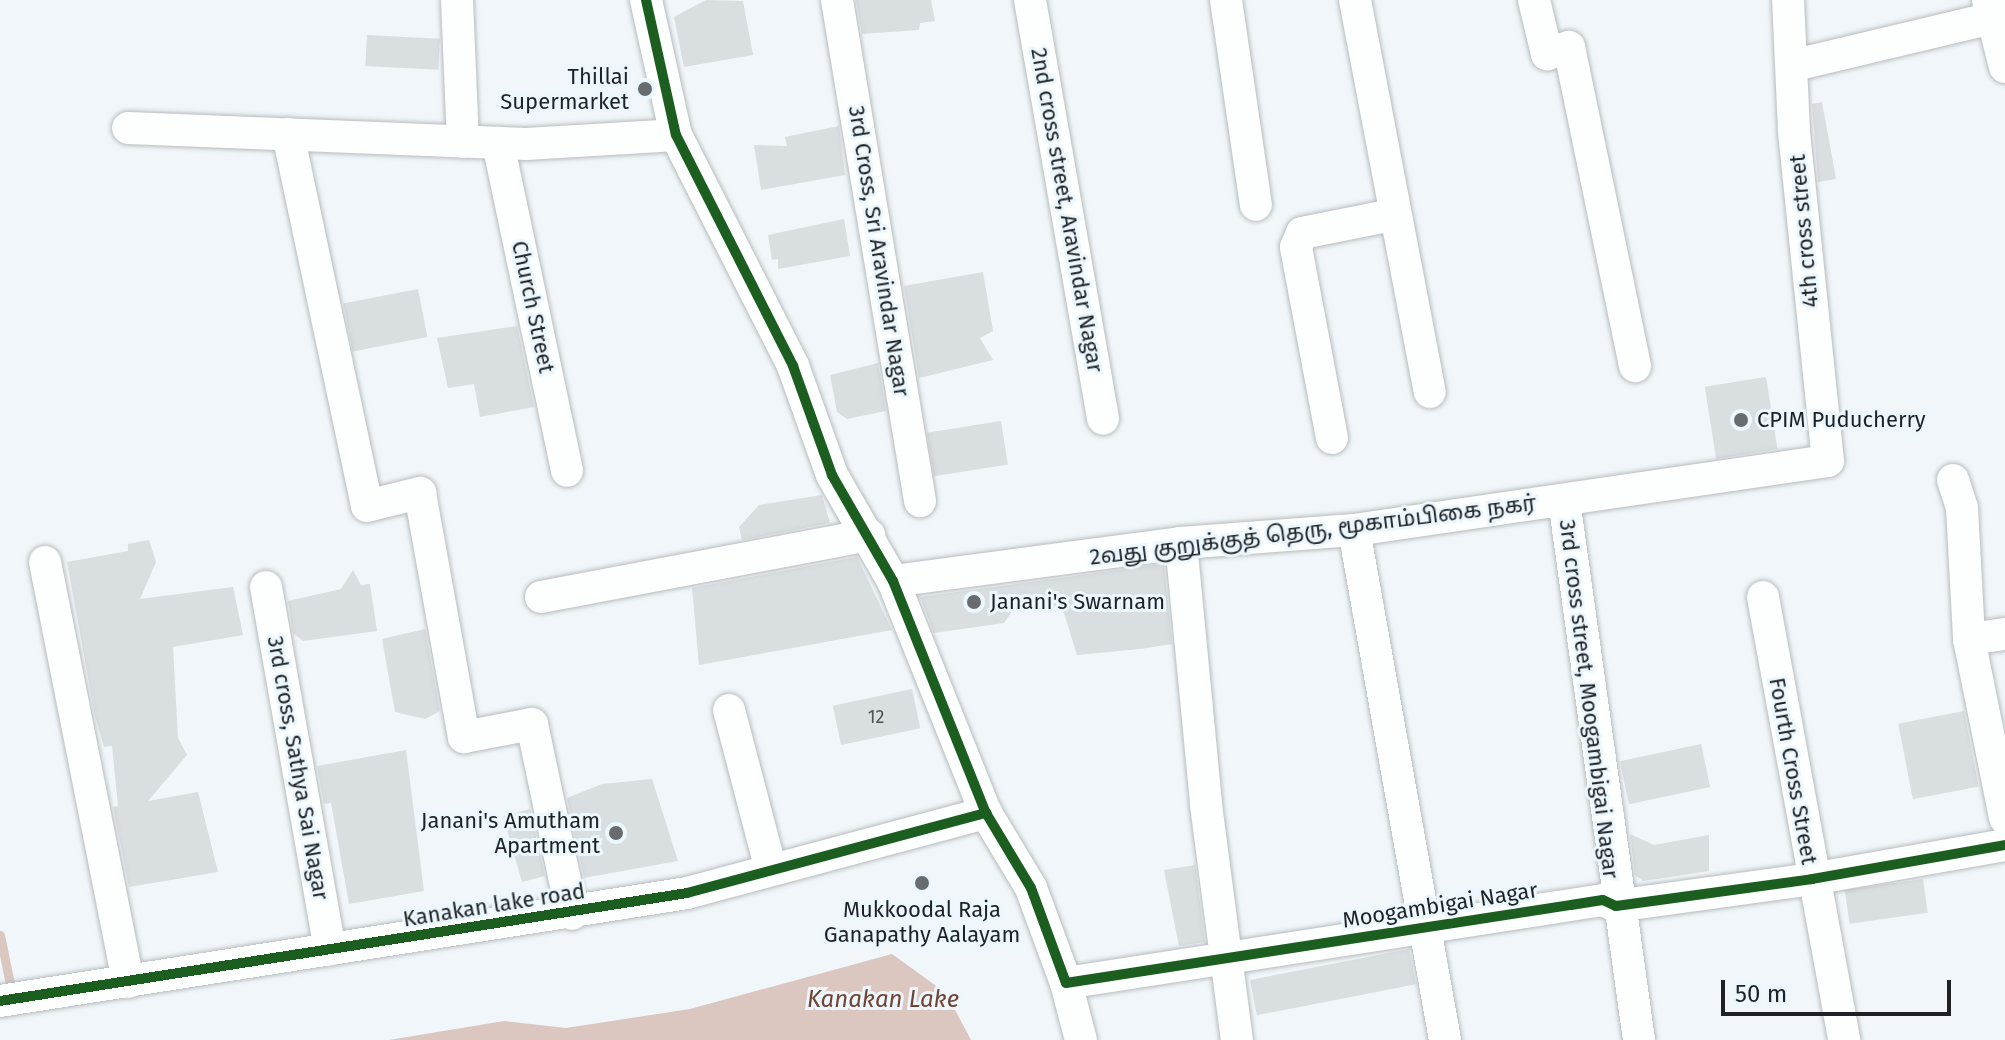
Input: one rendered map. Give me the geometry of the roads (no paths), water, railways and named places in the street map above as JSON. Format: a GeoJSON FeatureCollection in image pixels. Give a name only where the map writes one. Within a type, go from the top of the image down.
{"type":"FeatureCollection","features":[{"type":"Feature","properties":{"kind":"street"},"geometry":{"type":"LineString","coordinates":[[457,0],[463,142]]}},
{"type":"Feature","properties":{"kind":"street"},"geometry":{"type":"LineString","coordinates":[[646,0],[676,135],[793,366],[832,475],[893,581],[986,813],[1031,888],[1066,983],[1081,1040]]}},
{"type":"Feature","properties":{"kind":"street","name":"3rd Cross, Sri Aravindar Nagar"},"geometry":{"type":"LineString","coordinates":[[837,0],[920,501]]}},
{"type":"Feature","properties":{"kind":"street","name":"2nd cross street, Aravindar Nagar"},"geometry":{"type":"LineString","coordinates":[[1030,0],[1103,419]]}},
{"type":"Feature","properties":{"kind":"street"},"geometry":{"type":"LineString","coordinates":[[1226,0],[1256,205]]}},
{"type":"Feature","properties":{"kind":"street"},"geometry":{"type":"LineString","coordinates":[[1355,0],[1392,215],[1430,392]]}},
{"type":"Feature","properties":{"kind":"street"},"geometry":{"type":"LineString","coordinates":[[1534,0],[1547,54],[1569,47],[1635,366]]}},
{"type":"Feature","properties":{"kind":"street","name":"4th cross street"},"geometry":{"type":"LineString","coordinates":[[1788,0],[1795,65],[1794,131],[1828,461]]}},
{"type":"Feature","properties":{"kind":"street"},"geometry":{"type":"LineString","coordinates":[[1795,65],[1995,11],[2005,67]]}},
{"type":"Feature","properties":{"kind":"street"},"geometry":{"type":"LineString","coordinates":[[128,128],[498,143],[676,135]]}},
{"type":"Feature","properties":{"kind":"street"},"geometry":{"type":"LineString","coordinates":[[288,134],[367,506],[420,493],[464,737],[532,724],[572,914]]}},
{"type":"Feature","properties":{"kind":"street","name":"Church Street"},"geometry":{"type":"LineString","coordinates":[[498,143],[567,471]]}},
{"type":"Feature","properties":{"kind":"street"},"geometry":{"type":"LineString","coordinates":[[1332,438],[1296,247],[1302,233],[1392,215]]}},
{"type":"Feature","properties":{"kind":"street","name":"2வது குறுக்குத் தெரு, மூகாம்பிகை நகர்"},"geometry":{"type":"LineString","coordinates":[[893,581],[1181,543],[1354,530],[1828,461]]}},
{"type":"Feature","properties":{"kind":"street"},"geometry":{"type":"LineString","coordinates":[[1953,480],[1962,508],[1969,639],[2005,818]]}},
{"type":"Feature","properties":{"kind":"street","name":"3rd cross street, Moogambigai Nagar"},"geometry":{"type":"LineString","coordinates":[[1564,500],[1616,906],[1639,1040]]}},
{"type":"Feature","properties":{"kind":"street"},"geometry":{"type":"LineString","coordinates":[[1354,530],[1445,1040]]}},
{"type":"Feature","properties":{"kind":"street"},"geometry":{"type":"LineString","coordinates":[[541,597],[869,535]]}},
{"type":"Feature","properties":{"kind":"street"},"geometry":{"type":"LineString","coordinates":[[1181,543],[1224,959],[1237,1040]]}},
{"type":"Feature","properties":{"kind":"street"},"geometry":{"type":"LineString","coordinates":[[45,562],[128,982]]}},
{"type":"Feature","properties":{"kind":"street","name":"3rd cross, Sathya Sai Nagar"},"geometry":{"type":"LineString","coordinates":[[266,587],[330,949]]}},
{"type":"Feature","properties":{"kind":"street","name":"Fourth Cross Street"},"geometry":{"type":"LineString","coordinates":[[1763,597],[1812,879],[1844,1040]]}},
{"type":"Feature","properties":{"kind":"street"},"geometry":{"type":"LineString","coordinates":[[1969,639],[2005,634]]}},
{"type":"Feature","properties":{"kind":"street"},"geometry":{"type":"LineString","coordinates":[[729,710],[770,866]]}},
{"type":"Feature","properties":{"kind":"street","name":"Kanakan lake road"},"geometry":{"type":"LineString","coordinates":[[0,1001],[572,914],[687,893],[770,866],[986,813]]}},
{"type":"Feature","properties":{"kind":"street","name":"Moogambigai Nagar"},"geometry":{"type":"LineString","coordinates":[[1066,983],[1603,900],[1616,906],[1812,879],[2005,845]]}},
{"type":"Feature","properties":{"kind":"water","name":"Kanakan Lake"},"geometry":{"type":"Polygon","coordinates":[[[892,954],[946,993],[971,1040],[389,1040],[504,1021],[566,1028],[690,1009],[892,954]]]}},
{"type":"Feature","properties":{"kind":"waterway"},"geometry":{"type":"LineString","coordinates":[[0,935],[10,984]]}},
{"type":"Feature","properties":{"kind":"place","name":"Thillai Supermarket"},"geometry":{"type":"Point","coordinates":[645,89]}},
{"type":"Feature","properties":{"kind":"place","name":"CPIM Puducherry"},"geometry":{"type":"Point","coordinates":[1741,420]}},
{"type":"Feature","properties":{"kind":"place","name":"Janani's Swarnam"},"geometry":{"type":"Point","coordinates":[974,602]}},
{"type":"Feature","properties":{"kind":"place","name":"Janani's Amutham Apartment"},"geometry":{"type":"Point","coordinates":[616,833]}},
{"type":"Feature","properties":{"kind":"place","name":"Mukkoodal Raja Ganapathy Aalayam"},"geometry":{"type":"Point","coordinates":[922,883]}}]}
